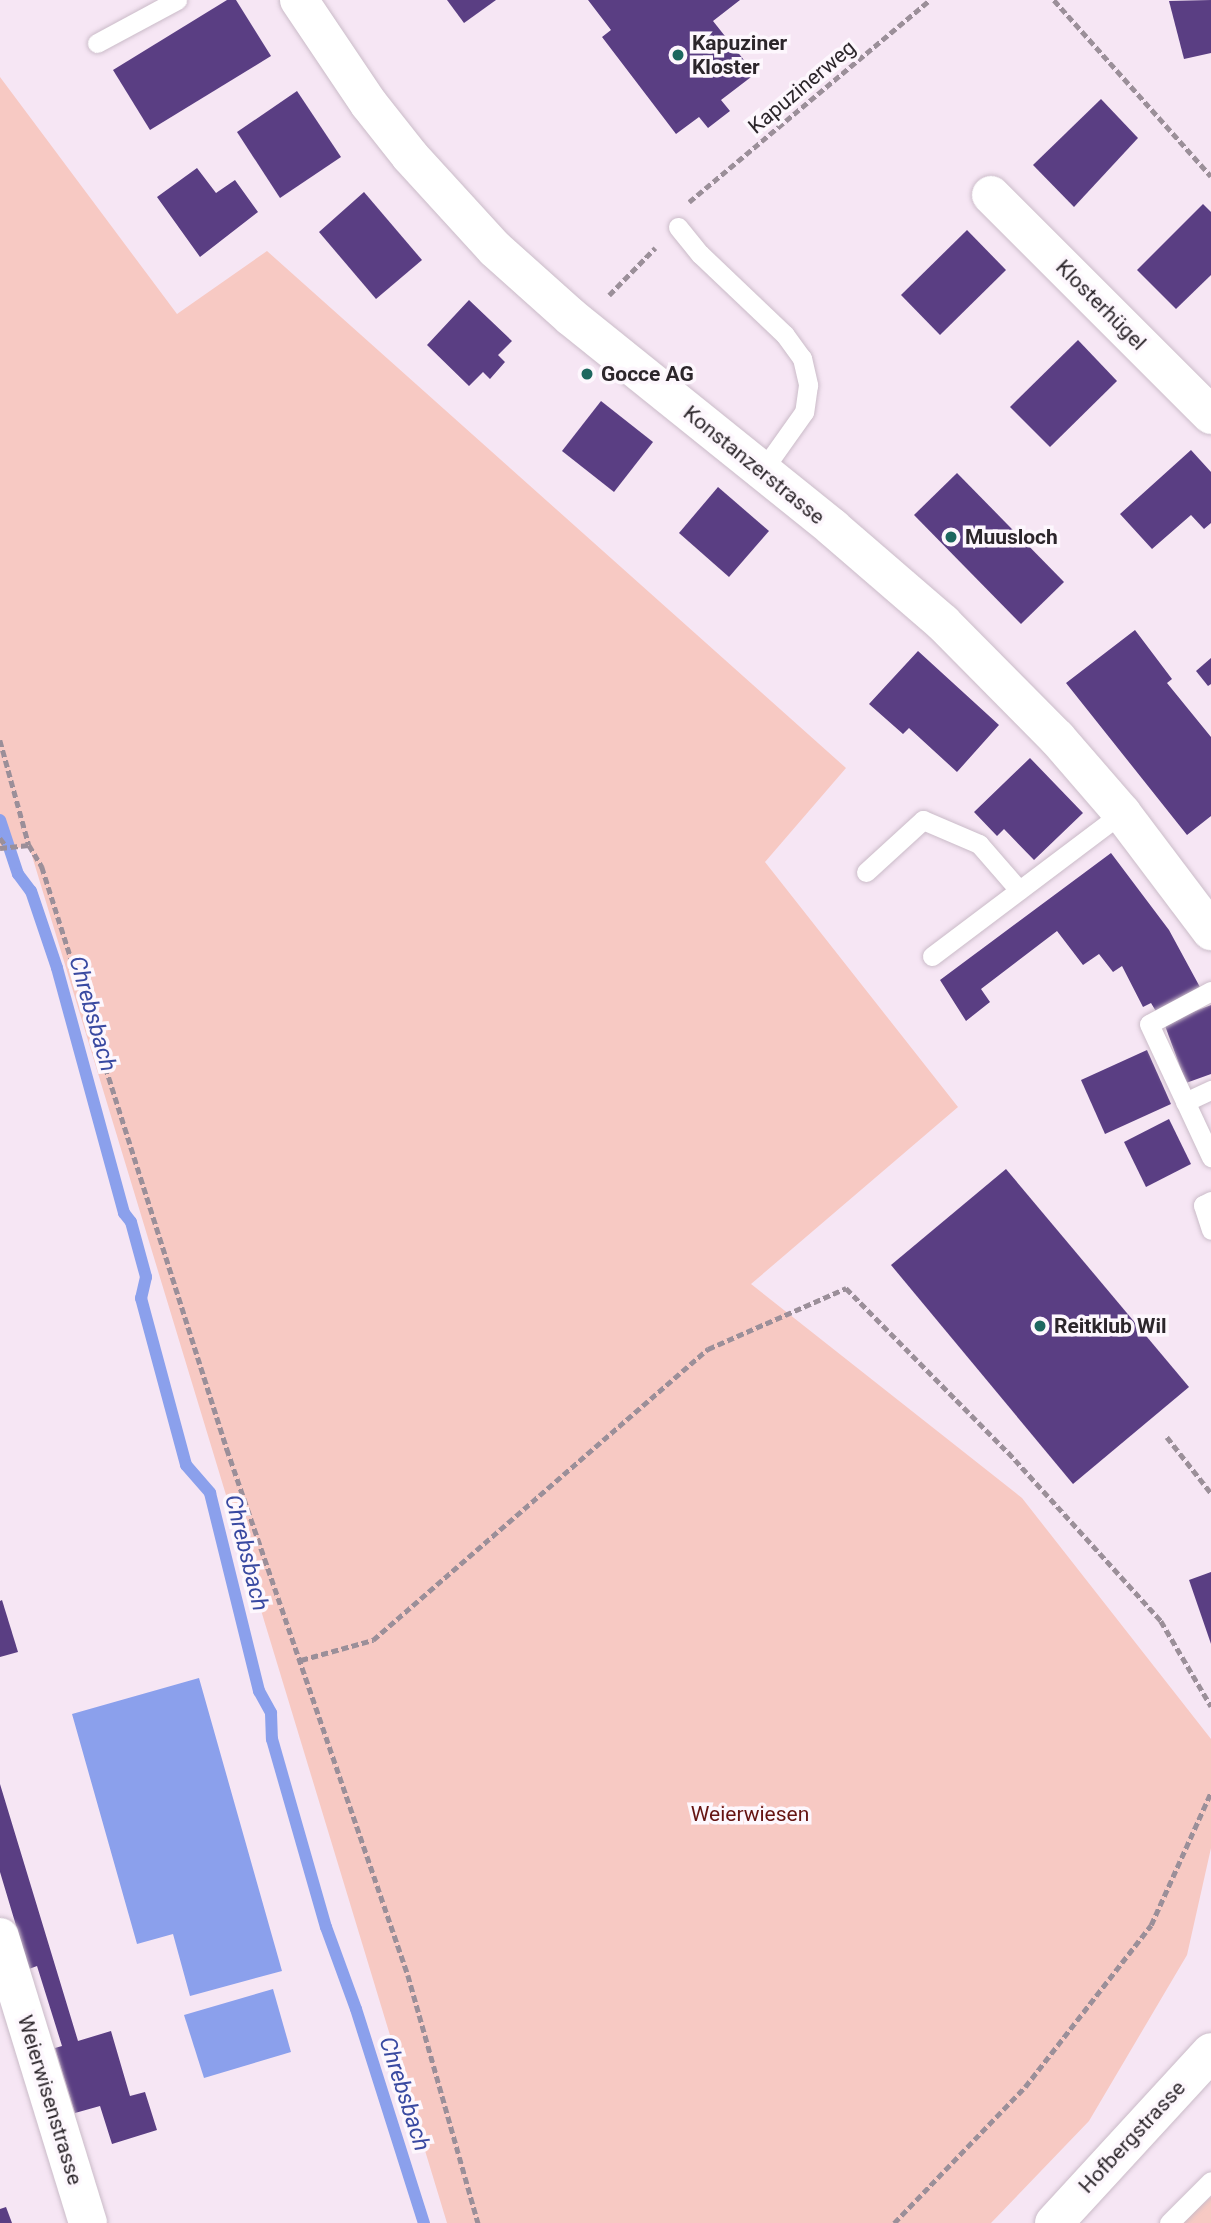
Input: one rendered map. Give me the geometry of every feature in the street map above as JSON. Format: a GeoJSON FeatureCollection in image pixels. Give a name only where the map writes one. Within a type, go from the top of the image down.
{"type":"FeatureCollection","features":[{"type":"Feature","properties":{"kind":"main road","name":"Konstanzerstrasse"},"geometry":{"type":"LineString","coordinates":[[299,0],[369,104],[410,156],[495,249],[571,317],[762,471],[943,623],[1057,738],[1122,813],[1211,931]]}},
{"type":"Feature","properties":{"kind":"main road","name":"Klosterhügel"},"geometry":{"type":"LineString","coordinates":[[991,195],[1211,415]]}},
{"type":"Feature","properties":{"kind":"main road","name":"Weierwisenstrasse"},"geometry":{"type":"LineString","coordinates":[[0,1937],[88,2223]]}},
{"type":"Feature","properties":{"kind":"main road","name":"Hofbergstrasse"},"geometry":{"type":"LineString","coordinates":[[1054,2223],[1211,2052]]}},
{"type":"Feature","properties":{"kind":"lane"},"geometry":{"type":"LineString","coordinates":[[97,43],[177,0]]}},
{"type":"Feature","properties":{"kind":"lane"},"geometry":{"type":"LineString","coordinates":[[678,227],[699,254],[785,335],[802,358],[808,385],[804,412],[762,471]]}},
{"type":"Feature","properties":{"kind":"lane"},"geometry":{"type":"LineString","coordinates":[[932,956],[1122,813]]}},
{"type":"Feature","properties":{"kind":"lane"},"geometry":{"type":"LineString","coordinates":[[866,872],[923,820],[979,844],[1019,890]]}},
{"type":"Feature","properties":{"kind":"lane"},"geometry":{"type":"LineString","coordinates":[[1211,991],[1149,1024],[1211,1157]]}},
{"type":"Feature","properties":{"kind":"lane"},"geometry":{"type":"LineString","coordinates":[[1185,1102],[1211,1090]]}},
{"type":"Feature","properties":{"kind":"lane"},"geometry":{"type":"LineString","coordinates":[[1211,1201],[1203,1205],[1211,1230]]}},
{"type":"Feature","properties":{"kind":"lane"},"geometry":{"type":"LineString","coordinates":[[1169,2223],[1211,2181]]}},
{"type":"Feature","properties":{"kind":"path","name":"Kapuzinerweg"},"geometry":{"type":"LineString","coordinates":[[694,198],[930,0]]}},
{"type":"Feature","properties":{"kind":"path"},"geometry":{"type":"LineString","coordinates":[[1054,0],[1211,176]]}},
{"type":"Feature","properties":{"kind":"path"},"geometry":{"type":"LineString","coordinates":[[611,297],[607,293],[648,255]]}},
{"type":"Feature","properties":{"kind":"path"},"geometry":{"type":"LineString","coordinates":[[0,740],[29,845],[42,867],[227,1450],[408,1975],[478,2223]]}},
{"type":"Feature","properties":{"kind":"path"},"geometry":{"type":"LineString","coordinates":[[0,838],[6,846]]}},
{"type":"Feature","properties":{"kind":"path"},"geometry":{"type":"LineString","coordinates":[[0,848],[29,845]]}},
{"type":"Feature","properties":{"kind":"path"},"geometry":{"type":"LineString","coordinates":[[301,1660],[373,1640],[708,1349],[846,1288],[1008,1452],[1161,1621],[1211,1706]]}},
{"type":"Feature","properties":{"kind":"path"},"geometry":{"type":"LineString","coordinates":[[1167,1437],[1211,1493]]}},
{"type":"Feature","properties":{"kind":"path"},"geometry":{"type":"LineString","coordinates":[[894,2223],[1025,2087],[1151,1925],[1211,1792]]}},
{"type":"Feature","properties":{"kind":"green space","name":"Weierwiesen"},"geometry":{"type":"Polygon","coordinates":[[[0,77],[177,314],[267,251],[846,768],[765,862],[958,1107],[751,1284],[1022,1498],[1211,1739],[1211,1848],[1187,1955],[1089,2121],[991,2223],[447,2223],[29,846],[0,851],[0,77]]]}},
{"type":"Feature","properties":{"kind":"green space"},"geometry":{"type":"Polygon","coordinates":[[[1211,2197],[1211,2223],[1182,2223],[1197,2209],[1211,2197]]]}},
{"type":"Feature","properties":{"kind":"water"},"geometry":{"type":"Polygon","coordinates":[[[199,1678],[282,1971],[190,1996],[173,1934],[137,1944],[72,1714],[199,1678]]]}},
{"type":"Feature","properties":{"kind":"water"},"geometry":{"type":"Polygon","coordinates":[[[273,1989],[291,2052],[204,2078],[184,2015],[273,1989]]]}},
{"type":"Feature","properties":{"kind":"building"},"geometry":{"type":"Polygon","coordinates":[[[227,0],[236,0],[271,56],[150,130],[113,70],[227,0]]]}},
{"type":"Feature","properties":{"kind":"building"},"geometry":{"type":"Polygon","coordinates":[[[447,0],[496,0],[464,23],[447,0]]]}},
{"type":"Feature","properties":{"kind":"building","name":"Kapuziner Kloster"},"geometry":{"type":"Polygon","coordinates":[[[588,0],[740,0],[713,21],[755,74],[721,100],[730,111],[708,128],[699,117],[676,134],[602,37],[611,30],[588,0]]]}},
{"type":"Feature","properties":{"kind":"building"},"geometry":{"type":"Polygon","coordinates":[[[1211,0],[1211,53],[1184,59],[1169,1],[1211,0]]]}},
{"type":"Feature","properties":{"kind":"building"},"geometry":{"type":"Polygon","coordinates":[[[297,91],[341,157],[280,198],[237,132],[297,91]]]}},
{"type":"Feature","properties":{"kind":"building"},"geometry":{"type":"Polygon","coordinates":[[[1101,99],[1138,138],[1074,207],[1033,165],[1101,99]]]}},
{"type":"Feature","properties":{"kind":"building"},"geometry":{"type":"Polygon","coordinates":[[[197,168],[216,193],[235,180],[258,212],[200,257],[157,197],[197,168]]]}},
{"type":"Feature","properties":{"kind":"building"},"geometry":{"type":"Polygon","coordinates":[[[364,192],[422,260],[376,299],[319,232],[364,192]]]}},
{"type":"Feature","properties":{"kind":"building"},"geometry":{"type":"Polygon","coordinates":[[[1203,204],[1211,212],[1211,275],[1176,309],[1137,270],[1203,204]]]}},
{"type":"Feature","properties":{"kind":"building"},"geometry":{"type":"Polygon","coordinates":[[[967,230],[1006,270],[940,335],[901,295],[967,230]]]}},
{"type":"Feature","properties":{"kind":"building"},"geometry":{"type":"Polygon","coordinates":[[[469,300],[512,341],[498,355],[505,362],[490,379],[483,372],[469,386],[427,345],[469,300]]]}},
{"type":"Feature","properties":{"kind":"building"},"geometry":{"type":"Polygon","coordinates":[[[1078,340],[1117,381],[1050,447],[1010,407],[1078,340]]]}},
{"type":"Feature","properties":{"kind":"building"},"geometry":{"type":"Polygon","coordinates":[[[601,401],[653,442],[614,492],[562,451],[601,401]]]}},
{"type":"Feature","properties":{"kind":"building"},"geometry":{"type":"Polygon","coordinates":[[[1191,450],[1211,472],[1211,523],[1204,529],[1191,515],[1152,549],[1120,514],[1191,450]]]}},
{"type":"Feature","properties":{"kind":"building"},"geometry":{"type":"Polygon","coordinates":[[[957,473],[1064,582],[1021,624],[914,515],[957,473]]]}},
{"type":"Feature","properties":{"kind":"building"},"geometry":{"type":"Polygon","coordinates":[[[718,487],[769,531],[729,577],[679,533],[718,487]]]}},
{"type":"Feature","properties":{"kind":"building"},"geometry":{"type":"Polygon","coordinates":[[[1135,630],[1172,679],[1167,683],[1211,737],[1211,816],[1187,835],[1066,683],[1135,630]]]}},
{"type":"Feature","properties":{"kind":"building"},"geometry":{"type":"Polygon","coordinates":[[[918,651],[999,725],[957,772],[909,728],[903,734],[869,704],[918,651]]]}},
{"type":"Feature","properties":{"kind":"building"},"geometry":{"type":"Polygon","coordinates":[[[1211,658],[1211,684],[1208,686],[1196,671],[1211,658]]]}},
{"type":"Feature","properties":{"kind":"building"},"geometry":{"type":"Polygon","coordinates":[[[1030,758],[1083,813],[1034,860],[1004,829],[997,836],[974,812],[1030,758]]]}},
{"type":"Feature","properties":{"kind":"building"},"geometry":{"type":"Polygon","coordinates":[[[1111,853],[1169,930],[1201,989],[1157,1013],[1151,1003],[1143,1007],[1122,966],[1113,972],[1099,954],[1083,965],[1057,931],[981,989],[990,1002],[966,1021],[940,980],[1111,853]]]}},
{"type":"Feature","properties":{"kind":"building"},"geometry":{"type":"Polygon","coordinates":[[[1211,1005],[1211,1074],[1186,1083],[1164,1023],[1211,1005]]]}},
{"type":"Feature","properties":{"kind":"building"},"geometry":{"type":"Polygon","coordinates":[[[1147,1050],[1171,1104],[1105,1134],[1081,1080],[1147,1050]]]}},
{"type":"Feature","properties":{"kind":"building"},"geometry":{"type":"Polygon","coordinates":[[[1169,1119],[1191,1164],[1146,1187],[1124,1142],[1169,1119]]]}},
{"type":"Feature","properties":{"kind":"building","name":"Reitklub Wil"},"geometry":{"type":"Polygon","coordinates":[[[1006,1169],[1189,1387],[1073,1484],[891,1265],[1006,1169]]]}},
{"type":"Feature","properties":{"kind":"building"},"geometry":{"type":"Polygon","coordinates":[[[1211,1572],[1211,1644],[1189,1580],[1211,1572]]]}},
{"type":"Feature","properties":{"kind":"building"},"geometry":{"type":"Polygon","coordinates":[[[2,1600],[18,1652],[0,1657],[0,1601],[2,1600]]]}},
{"type":"Feature","properties":{"kind":"building"},"geometry":{"type":"Polygon","coordinates":[[[0,1784],[78,2041],[111,2031],[130,2096],[145,2092],[157,2130],[112,2144],[100,2106],[75,2113],[55,2048],[62,2046],[37,1966],[29,1969],[0,1872],[0,1784]]]}},
{"type":"Feature","properties":{"kind":"building"},"geometry":{"type":"Polygon","coordinates":[[[6,2207],[12,2223],[0,2223],[0,2209],[6,2207]]]}},
{"type":"Feature","properties":{"kind":"waterway","name":"Chrebsbach"},"geometry":{"type":"LineString","coordinates":[[0,820],[18,874],[31,891],[57,968],[124,1213],[131,1222],[146,1277],[141,1298],[186,1465],[210,1493],[259,1691],[271,1713],[272,1739],[326,1927],[356,2009],[424,2223]]}},
{"type":"Feature","properties":{"kind":"place","name":"Kapuziner Kloster"},"geometry":{"type":"Point","coordinates":[678,55]}},
{"type":"Feature","properties":{"kind":"place","name":"Gocce AG"},"geometry":{"type":"Point","coordinates":[587,374]}},
{"type":"Feature","properties":{"kind":"place","name":"Muusloch"},"geometry":{"type":"Point","coordinates":[951,537]}},
{"type":"Feature","properties":{"kind":"place","name":"Reitklub Wil"},"geometry":{"type":"Point","coordinates":[1040,1326]}}]}
